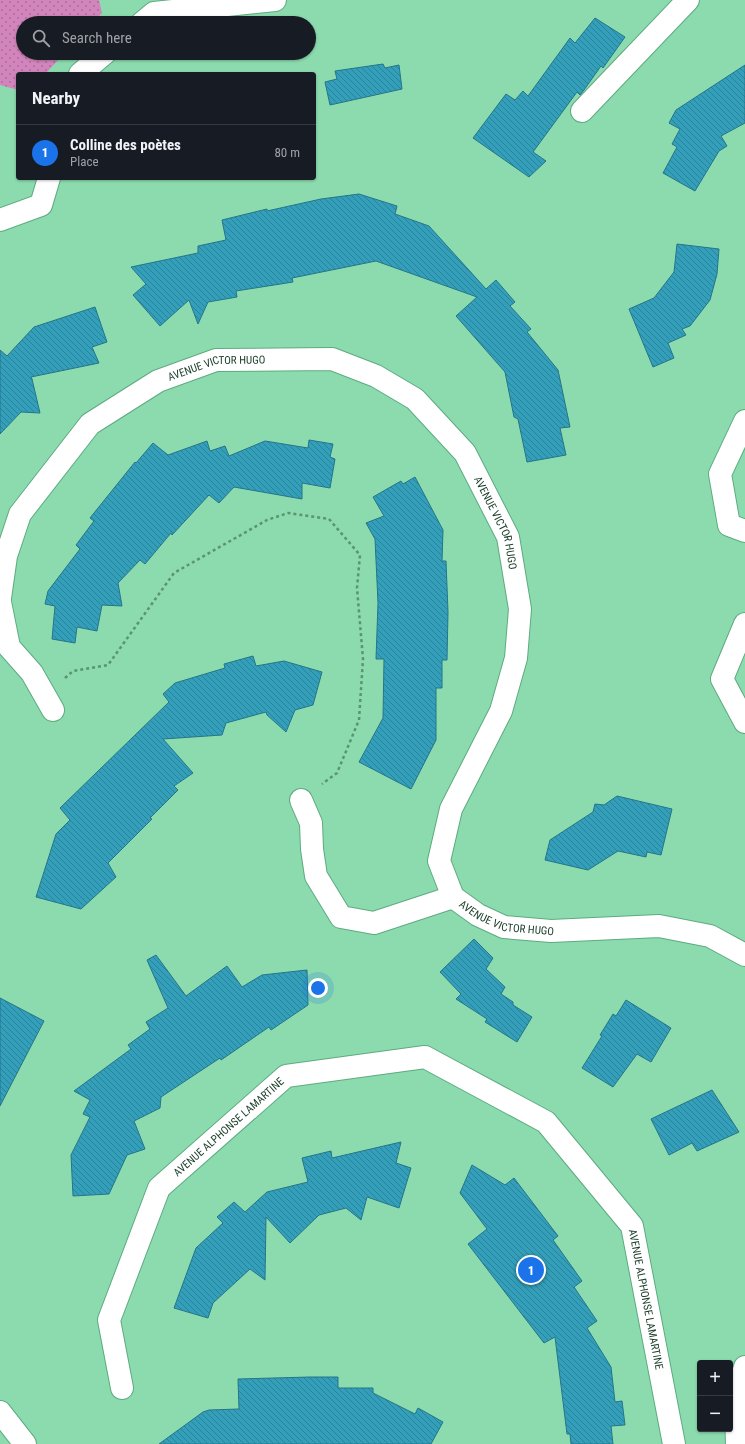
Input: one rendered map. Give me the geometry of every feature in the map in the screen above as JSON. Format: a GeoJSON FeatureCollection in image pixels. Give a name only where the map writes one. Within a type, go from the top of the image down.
{"type":"FeatureCollection","features":[{"type":"Feature","properties":{"kind":"street"},"geometry":{"type":"LineString","coordinates":[[150,16],[154,13],[275,0]]}},
{"type":"Feature","properties":{"kind":"street"},"geometry":{"type":"LineString","coordinates":[[582,111],[688,0]]}},
{"type":"Feature","properties":{"kind":"street"},"geometry":{"type":"LineString","coordinates":[[82,72],[97,60]]}},
{"type":"Feature","properties":{"kind":"street"},"geometry":{"type":"LineString","coordinates":[[0,220],[41,205],[48,180]]}},
{"type":"Feature","properties":{"kind":"street","name":"AVENUE VICTOR HUGO"},"geometry":{"type":"LineString","coordinates":[[0,598],[6,556],[20,514],[90,424],[158,381],[216,360],[332,359],[376,376],[415,399],[465,453],[508,537],[520,609],[516,658],[501,712],[451,809],[439,861],[453,897],[478,915],[504,927],[551,931],[659,926],[710,936],[745,955]]}},
{"type":"Feature","properties":{"kind":"street"},"geometry":{"type":"LineString","coordinates":[[745,421],[720,474],[729,525],[745,531]]}},
{"type":"Feature","properties":{"kind":"street"},"geometry":{"type":"LineString","coordinates":[[0,602],[9,647],[32,673],[49,704]]}},
{"type":"Feature","properties":{"kind":"street"},"geometry":{"type":"LineString","coordinates":[[745,624],[722,678],[745,722]]}},
{"type":"Feature","properties":{"kind":"street"},"geometry":{"type":"LineString","coordinates":[[301,800],[311,823],[312,849],[316,876],[341,917],[374,923],[453,897]]}},
{"type":"Feature","properties":{"kind":"street","name":"AVENUE ALPHONSE LAMARTINE"},"geometry":{"type":"LineString","coordinates":[[122,1388],[109,1320],[159,1188],[286,1076],[425,1057],[546,1122],[632,1226],[674,1444]]}},
{"type":"Feature","properties":{"kind":"street"},"geometry":{"type":"LineString","coordinates":[[737,1444],[736,1429],[740,1380],[745,1367]]}},
{"type":"Feature","properties":{"kind":"street"},"geometry":{"type":"LineString","coordinates":[[0,1412],[25,1444]]}},
{"type":"Feature","properties":{"kind":"path"},"geometry":{"type":"LineString","coordinates":[[49,704],[73,671],[108,665],[174,573],[267,520],[288,513],[329,519],[360,555],[357,588],[363,659],[359,720],[337,774],[301,800]]}},
{"type":"Feature","properties":{"kind":"shaded area"},"geometry":{"type":"Polygon","coordinates":[[[0,0],[99,0],[102,13],[99,16],[16,16],[16,60],[58,60],[47,72],[16,72],[16,89],[0,85],[0,0]]]}},
{"type":"Feature","properties":{"kind":"building"},"geometry":{"type":"Polygon","coordinates":[[[595,18],[625,37],[603,68],[601,66],[580,95],[577,92],[533,152],[546,161],[529,177],[473,138],[506,94],[515,100],[523,91],[528,96],[570,38],[575,43],[595,18]]]}},
{"type":"Feature","properties":{"kind":"building"},"geometry":{"type":"Polygon","coordinates":[[[383,64],[385,68],[399,65],[402,89],[330,105],[325,82],[337,79],[335,71],[383,64]]]}},
{"type":"Feature","properties":{"kind":"building"},"geometry":{"type":"Polygon","coordinates":[[[745,65],[745,123],[721,136],[727,146],[719,151],[695,191],[663,173],[677,147],[672,144],[680,129],[669,123],[676,110],[745,65]]]}},
{"type":"Feature","properties":{"kind":"building"},"geometry":{"type":"Polygon","coordinates":[[[359,194],[397,206],[395,214],[429,226],[486,289],[496,280],[515,302],[510,306],[531,329],[527,332],[558,370],[570,427],[560,428],[566,455],[527,462],[518,419],[514,417],[505,372],[456,316],[477,297],[376,261],[292,278],[293,282],[236,291],[237,297],[208,302],[198,324],[189,300],[160,326],[133,295],[146,284],[131,267],[198,253],[198,246],[226,240],[222,220],[267,209],[267,211],[321,199],[359,194]]]}},
{"type":"Feature","properties":{"kind":"building"},"geometry":{"type":"Polygon","coordinates":[[[677,244],[719,249],[717,274],[710,300],[690,326],[682,329],[686,335],[668,343],[674,358],[653,367],[629,309],[654,298],[674,272],[677,244]]]}},
{"type":"Feature","properties":{"kind":"building"},"geometry":{"type":"Polygon","coordinates":[[[95,307],[107,342],[92,347],[99,363],[31,377],[40,413],[21,412],[0,434],[0,350],[7,356],[34,327],[95,307]]]}},
{"type":"Feature","properties":{"kind":"building"},"geometry":{"type":"Polygon","coordinates":[[[309,440],[333,444],[330,457],[335,459],[330,488],[302,483],[302,499],[234,487],[219,503],[209,495],[172,535],[171,533],[145,564],[140,560],[118,583],[122,606],[102,605],[97,631],[77,627],[75,643],[52,639],[55,606],[45,604],[48,591],[80,549],[76,545],[94,521],[90,518],[135,462],[136,463],[153,443],[168,455],[207,441],[210,451],[225,446],[229,456],[265,441],[308,448],[309,440]]]}},
{"type":"Feature","properties":{"kind":"building"},"geometry":{"type":"Polygon","coordinates":[[[415,477],[443,530],[442,561],[446,561],[448,612],[447,660],[442,660],[442,688],[436,688],[436,740],[411,789],[359,762],[383,718],[384,659],[376,659],[378,603],[375,539],[366,523],[384,516],[373,497],[401,481],[403,484],[415,477]]]}},
{"type":"Feature","properties":{"kind":"building"},"geometry":{"type":"Polygon","coordinates":[[[253,656],[256,666],[284,661],[322,672],[313,705],[295,710],[286,732],[267,715],[266,712],[226,723],[222,735],[163,739],[193,773],[174,786],[178,790],[150,818],[152,819],[108,863],[116,877],[81,909],[36,897],[56,834],[70,820],[60,808],[169,702],[163,694],[175,683],[225,668],[224,664],[253,656]]]}},
{"type":"Feature","properties":{"kind":"building"},"geometry":{"type":"Polygon","coordinates":[[[617,796],[672,809],[661,855],[647,852],[646,857],[618,851],[588,870],[545,860],[550,840],[593,812],[595,804],[604,805],[617,796]]]}},
{"type":"Feature","properties":{"kind":"building"},"geometry":{"type":"Polygon","coordinates":[[[474,939],[493,958],[486,969],[505,987],[501,994],[513,1002],[513,1005],[532,1017],[517,1042],[485,1022],[487,1019],[456,999],[461,994],[440,972],[474,939]]]}},
{"type":"Feature","properties":{"kind":"building"},"geometry":{"type":"Polygon","coordinates":[[[156,955],[186,996],[227,966],[242,987],[262,975],[307,970],[308,1005],[271,1030],[269,1027],[221,1060],[220,1058],[161,1097],[160,1108],[134,1121],[145,1149],[127,1155],[109,1194],[73,1196],[71,1155],[90,1117],[83,1114],[90,1100],[74,1091],[131,1049],[128,1045],[150,1029],[146,1022],[168,1008],[147,960],[156,955]]]}},
{"type":"Feature","properties":{"kind":"building"},"geometry":{"type":"Polygon","coordinates":[[[0,998],[44,1021],[0,1106],[0,998]]]}},
{"type":"Feature","properties":{"kind":"building"},"geometry":{"type":"Polygon","coordinates":[[[626,1000],[671,1028],[651,1062],[637,1054],[613,1087],[582,1068],[602,1036],[600,1035],[613,1014],[616,1016],[626,1000]]]}},
{"type":"Feature","properties":{"kind":"building"},"geometry":{"type":"Polygon","coordinates":[[[712,1090],[739,1132],[697,1151],[692,1143],[669,1155],[651,1119],[712,1090]]]}},
{"type":"Feature","properties":{"kind":"building"},"geometry":{"type":"Polygon","coordinates":[[[401,1142],[396,1163],[411,1168],[399,1208],[367,1197],[361,1220],[346,1208],[319,1215],[290,1243],[266,1217],[265,1280],[250,1269],[213,1303],[208,1318],[174,1308],[196,1248],[223,1223],[217,1217],[234,1202],[245,1212],[267,1192],[308,1182],[302,1158],[331,1151],[332,1158],[401,1142]]]}},
{"type":"Feature","properties":{"kind":"building"},"geometry":{"type":"Polygon","coordinates":[[[472,1165],[505,1185],[514,1178],[558,1236],[553,1240],[582,1281],[574,1287],[597,1321],[587,1328],[611,1367],[615,1402],[622,1401],[625,1425],[611,1426],[613,1444],[571,1444],[570,1434],[567,1434],[555,1337],[544,1343],[468,1244],[487,1229],[460,1193],[472,1165]]]}},
{"type":"Feature","properties":{"kind":"building"},"geometry":{"type":"Polygon","coordinates":[[[338,1377],[338,1388],[373,1388],[373,1393],[415,1414],[418,1408],[443,1422],[431,1444],[159,1444],[203,1412],[209,1410],[239,1409],[238,1379],[338,1377]]]}},
{"type":"Feature","properties":{"kind":"place","name":"Colline des poètes"},"geometry":{"type":"Point","coordinates":[531,1270]}}]}
